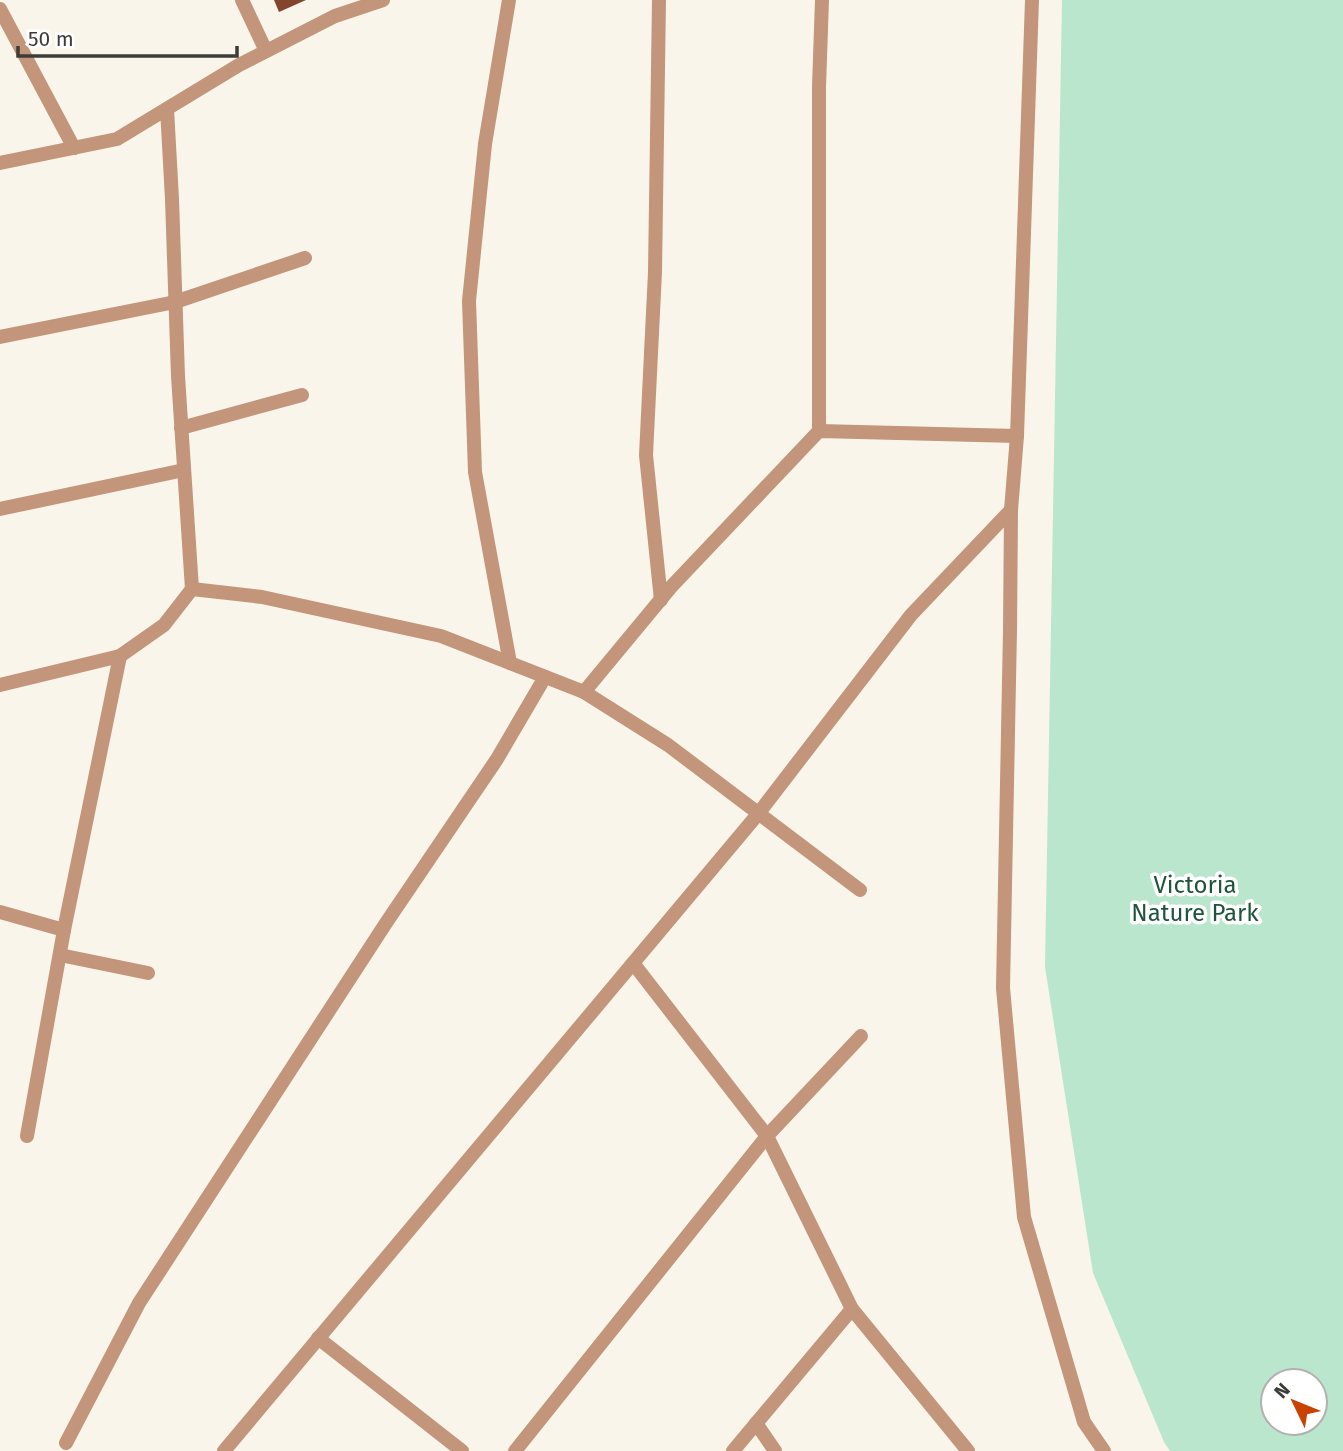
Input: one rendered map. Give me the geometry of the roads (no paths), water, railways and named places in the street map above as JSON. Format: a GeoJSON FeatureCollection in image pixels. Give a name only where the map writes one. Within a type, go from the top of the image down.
{"type":"FeatureCollection","features":[{"type":"Feature","properties":{"kind":"street"},"geometry":{"type":"LineString","coordinates":[[242,0],[266,51]]}},
{"type":"Feature","properties":{"kind":"street"},"geometry":{"type":"LineString","coordinates":[[0,163],[117,139],[239,65],[355,4],[383,0]]}},
{"type":"Feature","properties":{"kind":"street"},"geometry":{"type":"LineString","coordinates":[[509,0],[485,144],[469,301],[475,472],[510,663]]}},
{"type":"Feature","properties":{"kind":"street"},"geometry":{"type":"LineString","coordinates":[[659,0],[655,272],[646,455],[661,600]]}},
{"type":"Feature","properties":{"kind":"street"},"geometry":{"type":"LineString","coordinates":[[584,692],[661,600],[819,431],[819,87],[822,0]]}},
{"type":"Feature","properties":{"kind":"street"},"geometry":{"type":"LineString","coordinates":[[1032,0],[1017,436],[1010,510],[1003,988],[1024,1217],[1084,1422],[1104,1451]]}},
{"type":"Feature","properties":{"kind":"street"},"geometry":{"type":"LineString","coordinates":[[0,9],[74,148]]}},
{"type":"Feature","properties":{"kind":"street"},"geometry":{"type":"LineString","coordinates":[[0,685],[121,656],[164,625],[192,589],[181,428],[167,109]]}},
{"type":"Feature","properties":{"kind":"street"},"geometry":{"type":"LineString","coordinates":[[0,337],[176,302],[305,258]]}},
{"type":"Feature","properties":{"kind":"street"},"geometry":{"type":"LineString","coordinates":[[181,428],[302,395]]}},
{"type":"Feature","properties":{"kind":"street"},"geometry":{"type":"LineString","coordinates":[[819,431],[1017,436]]}},
{"type":"Feature","properties":{"kind":"street"},"geometry":{"type":"LineString","coordinates":[[0,509],[184,470]]}},
{"type":"Feature","properties":{"kind":"street"},"geometry":{"type":"LineString","coordinates":[[224,1451],[758,814],[911,615],[1010,510]]}},
{"type":"Feature","properties":{"kind":"street"},"geometry":{"type":"LineString","coordinates":[[192,589],[262,597],[440,636],[584,692],[668,745],[860,890]]}},
{"type":"Feature","properties":{"kind":"street"},"geometry":{"type":"LineString","coordinates":[[27,1136],[64,930],[121,656]]}},
{"type":"Feature","properties":{"kind":"street"},"geometry":{"type":"LineString","coordinates":[[66,1443],[139,1303],[386,923],[497,759],[545,677]]}},
{"type":"Feature","properties":{"kind":"street"},"geometry":{"type":"LineString","coordinates":[[0,912],[64,930]]}},
{"type":"Feature","properties":{"kind":"street"},"geometry":{"type":"LineString","coordinates":[[60,955],[148,973]]}},
{"type":"Feature","properties":{"kind":"street"},"geometry":{"type":"LineString","coordinates":[[633,963],[767,1136],[852,1309],[968,1451]]}},
{"type":"Feature","properties":{"kind":"street"},"geometry":{"type":"LineString","coordinates":[[515,1451],[767,1136],[861,1036]]}},
{"type":"Feature","properties":{"kind":"street"},"geometry":{"type":"LineString","coordinates":[[733,1451],[852,1309]]}},
{"type":"Feature","properties":{"kind":"street"},"geometry":{"type":"LineString","coordinates":[[318,1338],[462,1451]]}},
{"type":"Feature","properties":{"kind":"street"},"geometry":{"type":"LineString","coordinates":[[756,1423],[775,1451]]}},
{"type":"Feature","properties":{"kind":"park label","name":"Victoria Nature Park"},"geometry":{"type":"Point","coordinates":[1195,899]}}]}
